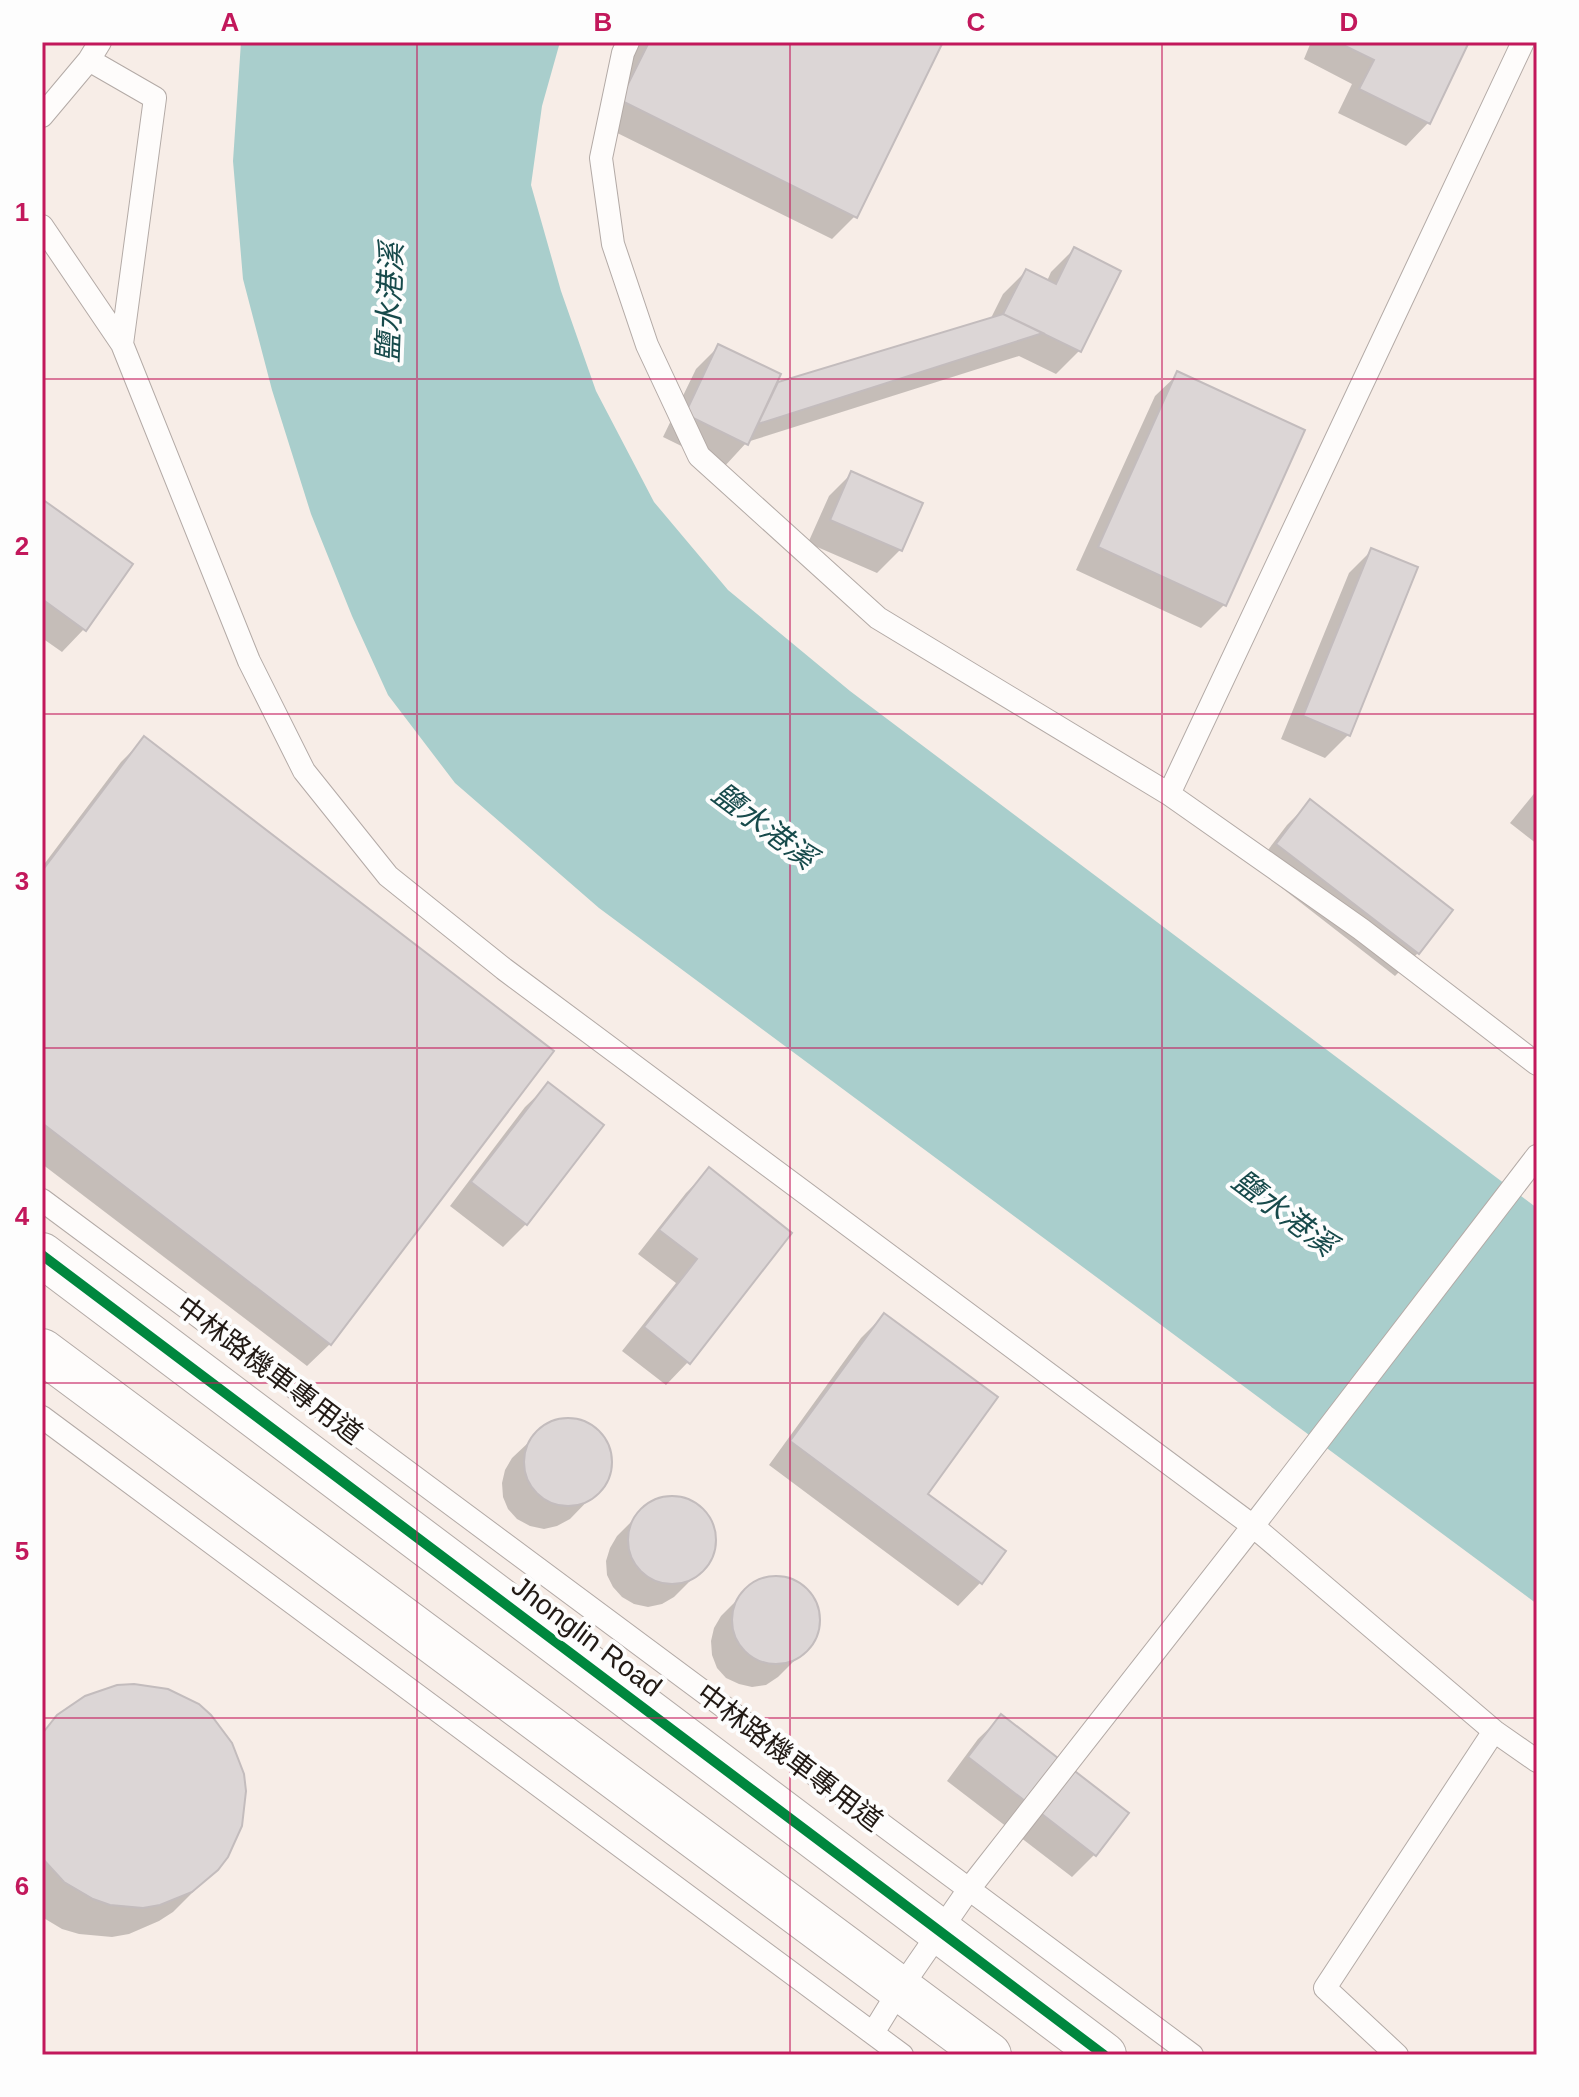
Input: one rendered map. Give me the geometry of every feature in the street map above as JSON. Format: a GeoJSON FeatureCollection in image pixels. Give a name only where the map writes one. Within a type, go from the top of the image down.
{"type":"FeatureCollection","features":[{"type":"Feature","properties":{"kind":"street","name":"Jhonglin Road"},"geometry":{"type":"LineString","coordinates":[[42,1255],[1104,2055]]}},
{"type":"Feature","properties":{"kind":"street"},"geometry":{"type":"LineString","coordinates":[[42,1351],[989,2055]]}},
{"type":"Feature","properties":{"kind":"lane"},"geometry":{"type":"LineString","coordinates":[[628,42],[601,158],[613,244],[647,345],[699,456],[878,618],[1169,794],[1361,929],[1537,1064]]}},
{"type":"Feature","properties":{"kind":"lane"},"geometry":{"type":"LineString","coordinates":[[1169,794],[1523,42]]}},
{"type":"Feature","properties":{"kind":"lane"},"geometry":{"type":"LineString","coordinates":[[42,116],[95,51],[155,98],[122,344]]}},
{"type":"Feature","properties":{"kind":"lane"},"geometry":{"type":"LineString","coordinates":[[42,226],[122,344],[249,661],[304,771],[388,876],[504,969],[1253,1526],[1494,1731],[1537,1761]]}},
{"type":"Feature","properties":{"kind":"lane"},"geometry":{"type":"LineString","coordinates":[[873,2033],[969,1889],[1537,1156]]}},
{"type":"Feature","properties":{"kind":"lane","name":"中林路機車專用道"},"geometry":{"type":"LineString","coordinates":[[42,1200],[1192,2055]]}},
{"type":"Feature","properties":{"kind":"lane"},"geometry":{"type":"LineString","coordinates":[[42,1417],[902,2055]]}},
{"type":"Feature","properties":{"kind":"lane"},"geometry":{"type":"LineString","coordinates":[[1397,2055],[1325,1988],[1494,1731]]}},
{"type":"Feature","properties":{"kind":"water","name":"鹽水港溪"},"geometry":{"type":"Polygon","coordinates":[[[241,42],[560,42],[542,106],[531,185],[561,291],[596,391],[654,502],[728,590],[850,691],[1537,1208],[1537,1604],[599,908],[455,783],[388,695],[311,514],[272,390],[243,279],[233,161],[241,42]]]}},
{"type":"Feature","properties":{"kind":"building"},"geometry":{"type":"Polygon","coordinates":[[[649,42],[943,42],[857,218],[620,100],[649,42]]]}},
{"type":"Feature","properties":{"kind":"building"},"geometry":{"type":"Polygon","coordinates":[[[1337,42],[1469,42],[1430,124],[1359,89],[1374,60],[1337,42]]]}},
{"type":"Feature","properties":{"kind":"building"},"geometry":{"type":"Polygon","coordinates":[[[1074,247],[1121,271],[1081,352],[1003,314],[1026,269],[1056,284],[1074,247]]]}},
{"type":"Feature","properties":{"kind":"building"},"geometry":{"type":"Polygon","coordinates":[[[1003,314],[1043,333],[758,424],[778,382],[1003,314]]]}},
{"type":"Feature","properties":{"kind":"building"},"geometry":{"type":"Polygon","coordinates":[[[718,344],[781,374],[748,445],[685,414],[718,344]]]}},
{"type":"Feature","properties":{"kind":"building"},"geometry":{"type":"Polygon","coordinates":[[[1177,371],[1305,430],[1226,606],[1098,547],[1177,371]]]}},
{"type":"Feature","properties":{"kind":"building"},"geometry":{"type":"Polygon","coordinates":[[[851,471],[923,503],[902,551],[830,520],[851,471]]]}},
{"type":"Feature","properties":{"kind":"building"},"geometry":{"type":"Polygon","coordinates":[[[42,499],[133,564],[86,631],[42,599],[42,499]]]}},
{"type":"Feature","properties":{"kind":"building"},"geometry":{"type":"Polygon","coordinates":[[[1371,548],[1418,567],[1350,736],[1303,716],[1371,548]]]}},
{"type":"Feature","properties":{"kind":"building"},"geometry":{"type":"Polygon","coordinates":[[[144,736],[554,1051],[331,1345],[42,1123],[42,871],[144,736]]]}},
{"type":"Feature","properties":{"kind":"building"},"geometry":{"type":"Polygon","coordinates":[[[1310,799],[1453,910],[1419,954],[1276,844],[1310,799]]]}},
{"type":"Feature","properties":{"kind":"building"},"geometry":{"type":"Polygon","coordinates":[[[548,1082],[604,1125],[527,1225],[471,1182],[548,1082]]]}},
{"type":"Feature","properties":{"kind":"building"},"geometry":{"type":"Polygon","coordinates":[[[709,1167],[792,1233],[690,1364],[644,1327],[697,1259],[659,1230],[709,1167]]]}},
{"type":"Feature","properties":{"kind":"building"},"geometry":{"type":"Polygon","coordinates":[[[884,1313],[998,1397],[928,1494],[1006,1551],[982,1584],[790,1441],[884,1313]]]}},
{"type":"Feature","properties":{"kind":"building"},"geometry":{"type":"Polygon","coordinates":[[[568,1418],[585,1422],[599,1431],[608,1445],[612,1462],[608,1479],[599,1493],[585,1502],[568,1506],[551,1502],[537,1493],[528,1479],[524,1462],[528,1445],[537,1431],[551,1422],[568,1418]]]}},
{"type":"Feature","properties":{"kind":"building"},"geometry":{"type":"Polygon","coordinates":[[[672,1496],[689,1500],[703,1509],[712,1523],[716,1540],[712,1557],[703,1571],[689,1580],[672,1584],[655,1580],[641,1571],[632,1557],[628,1540],[632,1523],[641,1509],[655,1500],[672,1496]]]}},
{"type":"Feature","properties":{"kind":"building"},"geometry":{"type":"Polygon","coordinates":[[[776,1576],[793,1580],[807,1589],[816,1603],[820,1620],[816,1637],[807,1651],[793,1660],[776,1664],[759,1660],[745,1651],[736,1637],[732,1620],[736,1603],[745,1589],[759,1580],[776,1576]]]}},
{"type":"Feature","properties":{"kind":"building"},"geometry":{"type":"Polygon","coordinates":[[[117,1685],[168,1689],[199,1704],[211,1715],[232,1743],[244,1774],[246,1791],[242,1826],[228,1857],[218,1870],[192,1892],[160,1905],[143,1908],[110,1905],[93,1899],[64,1882],[42,1858],[42,1734],[57,1715],[85,1696],[117,1685]]]}},
{"type":"Feature","properties":{"kind":"building"},"geometry":{"type":"Polygon","coordinates":[[[1001,1714],[1129,1813],[1096,1856],[968,1757],[1001,1714]]]}},
{"type":"Feature","properties":{"kind":"cycle path"},"geometry":{"type":"LineString","coordinates":[[42,1255],[1104,2055]]}}]}
